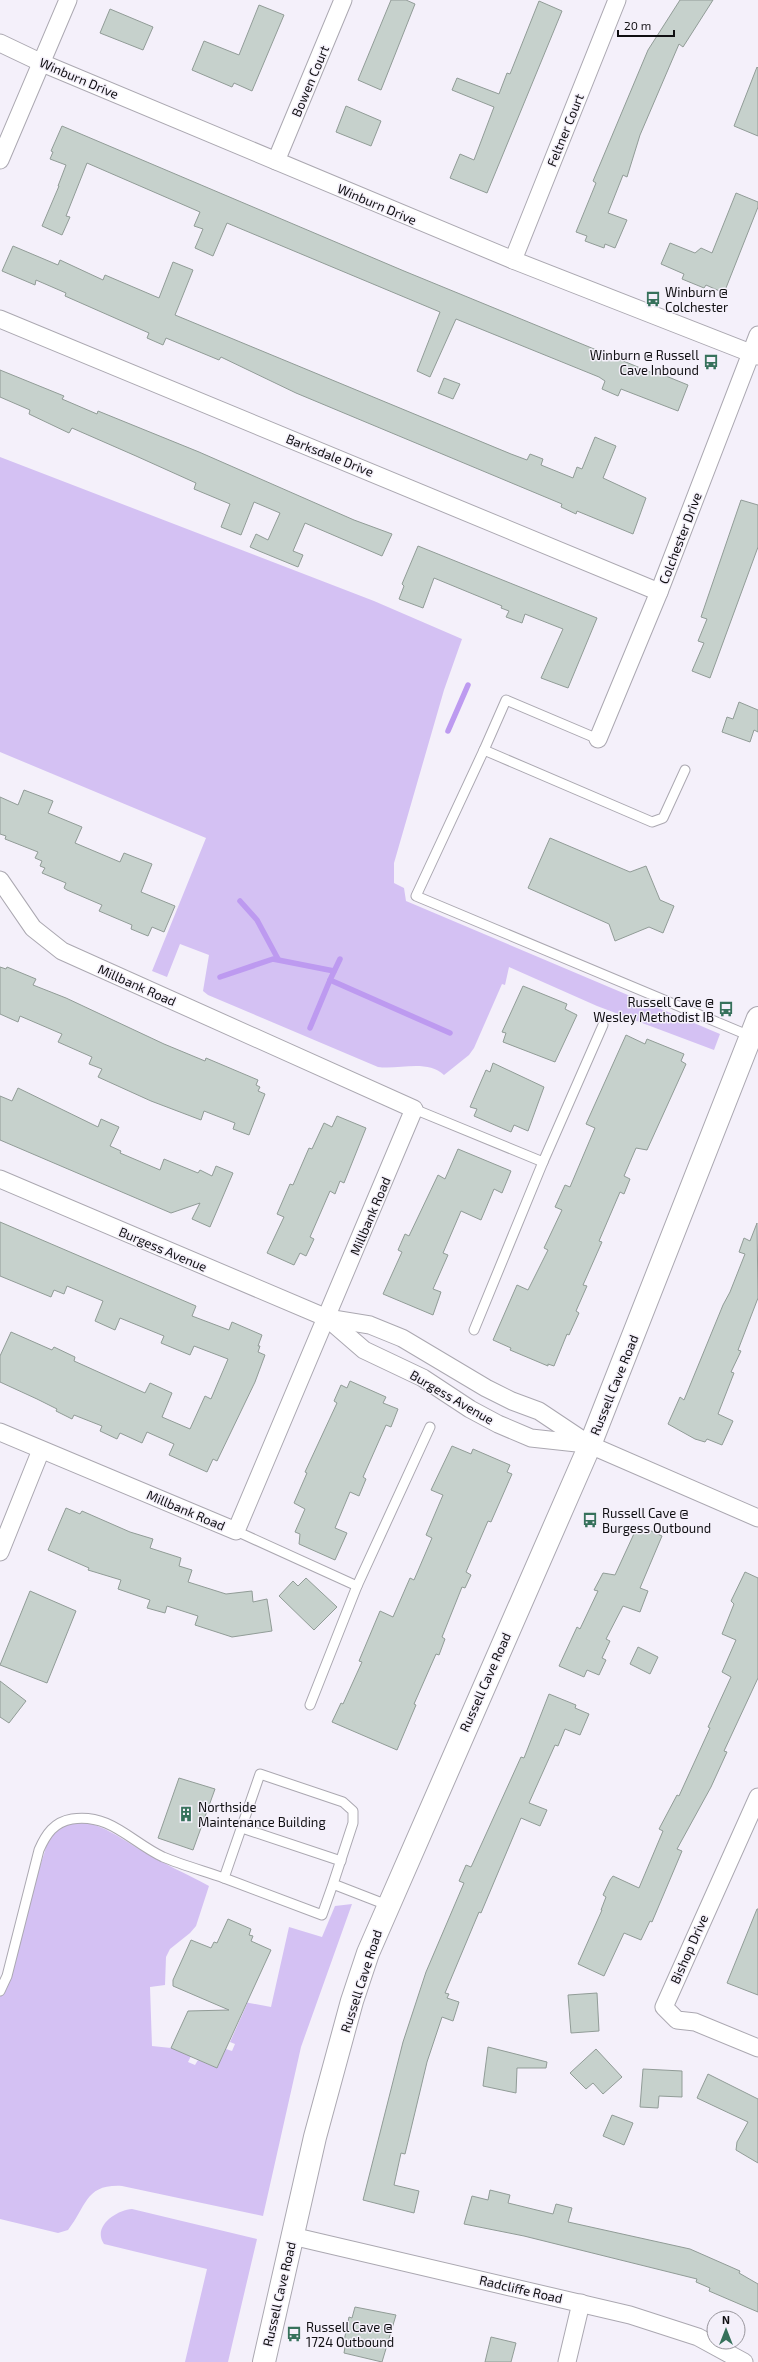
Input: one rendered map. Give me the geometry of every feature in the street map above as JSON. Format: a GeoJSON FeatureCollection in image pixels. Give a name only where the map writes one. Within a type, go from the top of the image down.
{"type":"FeatureCollection","features":[{"type":"Feature","properties":{"kind":"main road","name":"Russell Cave Road"},"geometry":{"type":"LineString","coordinates":[[264,2362],[315,2137],[352,2001],[387,1905],[590,1445],[755,1027]]}},
{"type":"Feature","properties":{"kind":"street"},"geometry":{"type":"LineString","coordinates":[[0,160],[68,0]]}},
{"type":"Feature","properties":{"kind":"street","name":"Bowen Court"},"geometry":{"type":"LineString","coordinates":[[276,161],[343,0]]}},
{"type":"Feature","properties":{"kind":"street","name":"Feltner Court"},"geometry":{"type":"LineString","coordinates":[[513,260],[617,0]]}},
{"type":"Feature","properties":{"kind":"street","name":"Winburn Drive"},"geometry":{"type":"LineString","coordinates":[[0,43],[42,63],[513,260],[754,355]]}},
{"type":"Feature","properties":{"kind":"street","name":"Barksdale Drive"},"geometry":{"type":"LineString","coordinates":[[0,319],[659,592]]}},
{"type":"Feature","properties":{"kind":"street","name":"Colchester Drive"},"geometry":{"type":"LineString","coordinates":[[598,739],[754,355],[758,335]]}},
{"type":"Feature","properties":{"kind":"street","name":"Millbank Road"},"geometry":{"type":"LineString","coordinates":[[0,880],[33,928],[62,951],[414,1109],[236,1531],[0,1432]]}},
{"type":"Feature","properties":{"kind":"street","name":"Burgess Avenue"},"geometry":{"type":"LineString","coordinates":[[0,1179],[327,1318],[370,1325],[402,1338],[486,1388],[512,1401],[539,1411],[590,1445],[758,1518]]}},
{"type":"Feature","properties":{"kind":"street","name":"Burgess Avenue"},"geometry":{"type":"LineString","coordinates":[[327,1318],[364,1350],[423,1378],[470,1409],[498,1424],[531,1438],[590,1445]]}},
{"type":"Feature","properties":{"kind":"street"},"geometry":{"type":"LineString","coordinates":[[0,1552],[41,1450]]}},
{"type":"Feature","properties":{"kind":"street","name":"Bishop Drive"},"geometry":{"type":"LineString","coordinates":[[758,1796],[664,2007],[677,2020],[695,2022],[758,2048]]}},
{"type":"Feature","properties":{"kind":"street","name":"Radcliffe Road"},"geometry":{"type":"LineString","coordinates":[[292,2236],[630,2315],[698,2338],[744,2362]]}},
{"type":"Feature","properties":{"kind":"street"},"geometry":{"type":"LineString","coordinates":[[566,2362],[581,2303]]}},
{"type":"Feature","properties":{"kind":"lane"},"geometry":{"type":"LineString","coordinates":[[598,739],[506,700],[416,896],[755,1027]]}},
{"type":"Feature","properties":{"kind":"lane"},"geometry":{"type":"LineString","coordinates":[[484,750],[652,822],[663,818],[686,770]]}},
{"type":"Feature","properties":{"kind":"lane"},"geometry":{"type":"LineString","coordinates":[[474,1330],[543,1162],[603,1025]]}},
{"type":"Feature","properties":{"kind":"lane"},"geometry":{"type":"LineString","coordinates":[[414,1109],[543,1162]]}},
{"type":"Feature","properties":{"kind":"lane"},"geometry":{"type":"LineString","coordinates":[[310,1705],[357,1586],[430,1427]]}},
{"type":"Feature","properties":{"kind":"lane"},"geometry":{"type":"LineString","coordinates":[[236,1531],[357,1586]]}},
{"type":"Feature","properties":{"kind":"lane"},"geometry":{"type":"LineString","coordinates":[[0,1991],[7,1976],[39,1850],[46,1834],[62,1820],[87,1816],[108,1823],[162,1856],[322,1915],[353,1823],[353,1811],[343,1802],[260,1774],[224,1878]]}},
{"type":"Feature","properties":{"kind":"lane"},"geometry":{"type":"LineString","coordinates":[[242,1828],[341,1861]]}},
{"type":"Feature","properties":{"kind":"lane"},"geometry":{"type":"LineString","coordinates":[[333,1884],[387,1905]]}},
{"type":"Feature","properties":{"kind":"shaded area"},"geometry":{"type":"Polygon","coordinates":[[[0,457],[374,601],[462,639],[444,690],[394,863],[394,883],[404,888],[406,901],[720,1034],[714,1050],[597,1006],[509,967],[505,985],[502,984],[474,1048],[469,1055],[444,1075],[437,1070],[421,1066],[378,1067],[208,995],[203,991],[209,955],[180,944],[167,977],[152,971],[206,838],[0,752],[0,457]]]}},
{"type":"Feature","properties":{"kind":"shaded area"},"geometry":{"type":"Polygon","coordinates":[[[75,1821],[85,1822],[102,1828],[150,1856],[209,1886],[196,1926],[190,1933],[170,1949],[166,1957],[165,1985],[150,1987],[152,2046],[171,2048],[191,2056],[188,2062],[195,2065],[198,2060],[217,2068],[226,2049],[232,2051],[235,2044],[230,2042],[247,2004],[244,2002],[271,2007],[289,1927],[322,1937],[335,1906],[352,1904],[301,2047],[263,2216],[122,2186],[110,2186],[101,2189],[88,2198],[68,2230],[58,2233],[0,2219],[0,1993],[49,1838],[63,1826],[75,1821]]]}},
{"type":"Feature","properties":{"kind":"shaded area"},"geometry":{"type":"Polygon","coordinates":[[[132,2209],[257,2239],[228,2362],[185,2362],[207,2269],[104,2244],[101,2238],[103,2226],[108,2220],[119,2212],[132,2209]]]}},
{"type":"Feature","properties":{"kind":"building"},"geometry":{"type":"Polygon","coordinates":[[[391,0],[406,0],[415,4],[381,90],[358,80],[391,0]]]}},
{"type":"Feature","properties":{"kind":"building"},"geometry":{"type":"Polygon","coordinates":[[[680,0],[713,0],[683,47],[679,44],[640,135],[627,177],[623,175],[608,213],[627,220],[615,248],[605,244],[604,248],[585,241],[587,236],[576,232],[596,183],[593,181],[648,50],[680,0]]]}},
{"type":"Feature","properties":{"kind":"building"},"geometry":{"type":"Polygon","coordinates":[[[539,1],[562,11],[487,193],[450,178],[460,154],[474,160],[494,107],[452,90],[457,78],[499,94],[507,73],[510,74],[539,1]]]}},
{"type":"Feature","properties":{"kind":"building"},"geometry":{"type":"Polygon","coordinates":[[[259,5],[284,15],[252,91],[234,83],[232,87],[192,70],[204,41],[239,55],[259,5]]]}},
{"type":"Feature","properties":{"kind":"building"},"geometry":{"type":"Polygon","coordinates":[[[110,9],[153,27],[143,50],[100,33],[110,9]]]}},
{"type":"Feature","properties":{"kind":"building"},"geometry":{"type":"Polygon","coordinates":[[[757,67],[758,68],[758,136],[734,126],[757,67]]]}},
{"type":"Feature","properties":{"kind":"building"},"geometry":{"type":"Polygon","coordinates":[[[346,106],[381,121],[371,146],[336,132],[346,106]]]}},
{"type":"Feature","properties":{"kind":"building"},"geometry":{"type":"Polygon","coordinates":[[[62,126],[404,271],[655,374],[656,372],[688,385],[678,411],[621,389],[618,396],[602,389],[605,381],[599,377],[456,319],[430,377],[417,371],[440,312],[227,223],[213,256],[195,248],[203,229],[194,226],[200,212],[87,163],[66,216],[70,217],[62,235],[42,226],[66,165],[50,159],[53,152],[51,151],[62,126]]]}},
{"type":"Feature","properties":{"kind":"building"},"geometry":{"type":"Polygon","coordinates":[[[736,193],[758,202],[758,207],[724,293],[706,285],[704,288],[682,279],[684,274],[661,264],[670,243],[695,253],[701,248],[712,253],[736,193]]]}},
{"type":"Feature","properties":{"kind":"building"},"geometry":{"type":"Polygon","coordinates":[[[13,246],[58,265],[60,260],[103,280],[105,275],[159,298],[173,262],[193,270],[175,315],[511,454],[527,460],[530,454],[543,459],[541,465],[573,478],[577,467],[582,469],[595,437],[616,446],[603,478],[646,498],[633,534],[577,511],[576,514],[561,507],[562,504],[296,393],[221,357],[219,360],[166,338],[163,345],[147,338],[149,333],[65,296],[66,293],[36,280],[35,285],[2,271],[13,246]]]}},
{"type":"Feature","properties":{"kind":"building"},"geometry":{"type":"Polygon","coordinates":[[[0,370],[64,396],[62,399],[97,414],[98,411],[199,452],[354,520],[392,534],[382,556],[305,523],[293,551],[303,555],[298,567],[259,551],[250,547],[256,534],[268,540],[280,513],[254,502],[241,535],[221,527],[230,504],[194,489],[196,483],[136,456],[72,428],[69,433],[29,414],[30,410],[0,397],[0,370]]]}},
{"type":"Feature","properties":{"kind":"building"},"geometry":{"type":"Polygon","coordinates":[[[444,378],[460,384],[453,399],[438,393],[444,378]]]}},
{"type":"Feature","properties":{"kind":"building"},"geometry":{"type":"Polygon","coordinates":[[[741,500],[758,505],[758,547],[710,678],[692,671],[704,643],[698,641],[707,619],[701,617],[741,500]]]}},
{"type":"Feature","properties":{"kind":"building"},"geometry":{"type":"Polygon","coordinates":[[[418,546],[597,618],[568,688],[541,678],[563,629],[525,614],[522,623],[506,617],[509,611],[501,608],[502,606],[434,578],[423,608],[399,599],[404,586],[402,584],[418,546]]]}},
{"type":"Feature","properties":{"kind":"building"},"geometry":{"type":"Polygon","coordinates":[[[739,702],[758,710],[758,732],[754,730],[750,742],[722,732],[727,717],[733,719],[739,702]]]}},
{"type":"Feature","properties":{"kind":"building"},"geometry":{"type":"Polygon","coordinates":[[[24,790],[53,801],[48,813],[82,827],[75,843],[120,862],[124,853],[152,864],[141,892],[175,906],[164,932],[152,927],[148,936],[131,929],[132,925],[99,911],[102,905],[67,890],[64,888],[66,883],[42,873],[45,868],[40,866],[42,861],[35,858],[38,852],[5,839],[6,836],[0,834],[0,797],[18,805],[24,790]]]}},
{"type":"Feature","properties":{"kind":"building"},"geometry":{"type":"Polygon","coordinates":[[[550,838],[630,872],[646,866],[660,900],[674,906],[663,933],[649,927],[615,941],[609,924],[528,888],[550,838]]]}},
{"type":"Feature","properties":{"kind":"building"},"geometry":{"type":"Polygon","coordinates":[[[0,967],[6,969],[7,967],[36,979],[33,985],[66,998],[164,1044],[205,1061],[206,1058],[258,1080],[256,1085],[260,1087],[258,1091],[265,1094],[249,1135],[233,1129],[235,1123],[204,1111],[201,1120],[151,1101],[98,1077],[102,1069],[89,1064],[92,1057],[58,1042],[62,1034],[20,1016],[18,1022],[0,1014],[0,967]]]}},
{"type":"Feature","properties":{"kind":"building"},"geometry":{"type":"Polygon","coordinates":[[[523,986],[567,1004],[565,1009],[577,1015],[555,1062],[503,1042],[506,1033],[502,1032],[523,986]]]}},
{"type":"Feature","properties":{"kind":"building"},"geometry":{"type":"Polygon","coordinates":[[[626,1035],[645,1044],[647,1039],[684,1054],[681,1061],[686,1064],[647,1150],[636,1148],[624,1176],[630,1179],[624,1194],[620,1192],[599,1241],[602,1242],[583,1285],[587,1286],[576,1311],[579,1313],[569,1335],[567,1334],[554,1366],[548,1364],[548,1366],[510,1350],[511,1348],[493,1340],[517,1285],[528,1290],[548,1250],[544,1248],[562,1210],[555,1207],[565,1185],[570,1187],[595,1128],[586,1124],[626,1035]]]}},
{"type":"Feature","properties":{"kind":"building"},"geometry":{"type":"Polygon","coordinates":[[[493,1063],[544,1087],[528,1131],[514,1125],[511,1132],[474,1116],[477,1109],[470,1107],[486,1070],[490,1072],[493,1063]]]}},
{"type":"Feature","properties":{"kind":"building"},"geometry":{"type":"Polygon","coordinates":[[[18,1088],[98,1127],[101,1119],[119,1127],[110,1146],[121,1151],[120,1153],[160,1170],[164,1159],[198,1173],[200,1170],[212,1176],[216,1166],[233,1173],[210,1227],[192,1219],[200,1203],[171,1213],[0,1140],[0,1096],[12,1101],[18,1088]]]}},
{"type":"Feature","properties":{"kind":"building"},"geometry":{"type":"Polygon","coordinates":[[[337,1116],[366,1128],[344,1183],[340,1181],[335,1194],[330,1191],[310,1237],[314,1239],[306,1256],[300,1253],[294,1265],[267,1253],[284,1217],[277,1214],[290,1184],[293,1185],[309,1148],[312,1149],[324,1123],[332,1127],[337,1116]]]}},
{"type":"Feature","properties":{"kind":"building"},"geometry":{"type":"Polygon","coordinates":[[[458,1149],[511,1171],[502,1193],[494,1189],[481,1220],[461,1211],[443,1253],[448,1255],[433,1289],[441,1292],[433,1315],[383,1294],[402,1252],[398,1250],[405,1234],[409,1236],[438,1175],[445,1179],[458,1149]]]}},
{"type":"Feature","properties":{"kind":"building"},"geometry":{"type":"Polygon","coordinates":[[[0,1222],[196,1306],[192,1316],[229,1330],[232,1322],[262,1335],[258,1346],[260,1346],[258,1352],[265,1355],[255,1382],[217,1461],[213,1459],[207,1472],[169,1455],[174,1444],[147,1432],[142,1443],[120,1433],[117,1439],[100,1431],[102,1426],[74,1415],[72,1419],[56,1411],[57,1409],[0,1382],[0,1356],[11,1332],[52,1350],[54,1347],[75,1357],[74,1361],[145,1393],[150,1383],[172,1393],[162,1417],[190,1429],[205,1396],[211,1399],[228,1359],[194,1346],[190,1355],[161,1343],[164,1336],[120,1318],[115,1330],[95,1321],[103,1301],[67,1286],[64,1294],[54,1290],[51,1297],[0,1276],[0,1222]]]}},
{"type":"Feature","properties":{"kind":"building"},"geometry":{"type":"Polygon","coordinates":[[[757,1223],[758,1298],[738,1350],[741,1351],[731,1372],[734,1373],[718,1414],[733,1421],[722,1445],[707,1439],[705,1442],[695,1439],[668,1424],[680,1397],[684,1400],[723,1305],[730,1292],[745,1254],[739,1252],[744,1238],[750,1241],[757,1223]]]}},
{"type":"Feature","properties":{"kind":"building"},"geometry":{"type":"Polygon","coordinates":[[[350,1381],[386,1397],[383,1403],[398,1409],[391,1427],[386,1425],[363,1477],[366,1479],[359,1496],[350,1492],[335,1528],[347,1533],[335,1560],[299,1544],[300,1534],[295,1532],[305,1509],[294,1503],[307,1473],[305,1472],[337,1403],[334,1401],[341,1385],[347,1388],[350,1381]]]}},
{"type":"Feature","properties":{"kind":"building"},"geometry":{"type":"Polygon","coordinates":[[[452,1446],[471,1454],[473,1449],[510,1465],[507,1472],[512,1474],[491,1522],[488,1521],[466,1572],[471,1575],[465,1588],[462,1587],[442,1637],[445,1639],[439,1655],[436,1654],[414,1704],[416,1705],[397,1750],[332,1722],[341,1703],[343,1704],[362,1662],[359,1661],[380,1611],[393,1617],[410,1578],[414,1580],[432,1538],[426,1535],[443,1495],[431,1490],[452,1446]]]}},
{"type":"Feature","properties":{"kind":"building"},"geometry":{"type":"Polygon","coordinates":[[[66,1508],[80,1514],[82,1511],[130,1532],[153,1539],[150,1548],[181,1558],[179,1566],[192,1570],[188,1582],[226,1594],[252,1591],[253,1602],[267,1599],[272,1631],[232,1637],[195,1625],[198,1616],[167,1606],[165,1613],[147,1608],[150,1600],[118,1589],[121,1580],[88,1570],[89,1568],[48,1550],[66,1508]]]}},
{"type":"Feature","properties":{"kind":"building"},"geometry":{"type":"Polygon","coordinates":[[[638,1525],[662,1536],[640,1588],[648,1591],[640,1612],[623,1606],[606,1639],[610,1641],[602,1658],[606,1660],[599,1675],[587,1670],[584,1677],[559,1666],[577,1627],[580,1629],[598,1591],[594,1590],[603,1573],[615,1575],[638,1525]]]}},
{"type":"Feature","properties":{"kind":"building"},"geometry":{"type":"Polygon","coordinates":[[[745,1572],[758,1578],[758,1678],[724,1751],[727,1752],[711,1787],[677,1849],[682,1851],[652,1922],[650,1921],[641,1940],[624,1933],[604,1976],[578,1964],[602,1910],[606,1897],[603,1895],[613,1876],[639,1888],[663,1831],[659,1829],[677,1795],[679,1796],[710,1728],[708,1727],[731,1677],[722,1672],[736,1640],[722,1634],[734,1604],[731,1601],[745,1572]]]}},
{"type":"Feature","properties":{"kind":"building"},"geometry":{"type":"Polygon","coordinates":[[[306,1578],[337,1607],[314,1630],[279,1596],[293,1581],[298,1586],[306,1578]]]}},
{"type":"Feature","properties":{"kind":"building"},"geometry":{"type":"Polygon","coordinates":[[[30,1591],[76,1611],[47,1683],[0,1665],[30,1591]]]}},
{"type":"Feature","properties":{"kind":"building"},"geometry":{"type":"Polygon","coordinates":[[[638,1647],[658,1657],[650,1674],[630,1664],[638,1647]]]}},
{"type":"Feature","properties":{"kind":"building"},"geometry":{"type":"Polygon","coordinates":[[[0,1681],[26,1701],[9,1723],[0,1717],[0,1681]]]}},
{"type":"Feature","properties":{"kind":"building"},"geometry":{"type":"Polygon","coordinates":[[[549,1694],[576,1705],[575,1708],[589,1714],[580,1735],[565,1729],[558,1746],[555,1745],[529,1803],[547,1810],[540,1826],[521,1818],[445,1993],[449,1994],[447,1998],[459,2002],[453,2021],[442,2017],[427,2062],[405,2154],[401,2153],[394,2185],[419,2191],[414,2213],[363,2200],[403,2042],[426,1972],[464,1883],[459,1881],[466,1865],[471,1867],[521,1757],[524,1758],[549,1694]]]}},
{"type":"Feature","properties":{"kind":"building","name":"Northside Maintenance Building"},"geometry":{"type":"Polygon","coordinates":[[[179,1778],[215,1789],[193,1850],[158,1838],[179,1778]]]}},
{"type":"Feature","properties":{"kind":"building"},"geometry":{"type":"Polygon","coordinates":[[[758,1909],[758,1995],[727,1983],[758,1909]]]}},
{"type":"Feature","properties":{"kind":"building"},"geometry":{"type":"Polygon","coordinates":[[[228,1919],[251,1929],[249,1935],[253,1936],[251,1941],[271,1950],[217,2068],[171,2048],[188,2011],[229,2010],[173,1986],[173,1980],[191,1940],[211,1948],[214,1942],[217,1943],[228,1919]]]}},
{"type":"Feature","properties":{"kind":"building"},"geometry":{"type":"Polygon","coordinates":[[[597,1993],[599,2031],[571,2033],[568,1995],[597,1993]]]}},
{"type":"Feature","properties":{"kind":"building"},"geometry":{"type":"Polygon","coordinates":[[[488,2047],[547,2062],[546,2068],[517,2068],[516,2093],[483,2086],[488,2047]]]}},
{"type":"Feature","properties":{"kind":"building"},"geometry":{"type":"Polygon","coordinates":[[[596,2049],[622,2077],[603,2094],[593,2083],[586,2089],[570,2073],[596,2049]]]}},
{"type":"Feature","properties":{"kind":"building"},"geometry":{"type":"Polygon","coordinates":[[[643,2069],[682,2071],[682,2097],[659,2096],[658,2108],[640,2107],[643,2069]]]}},
{"type":"Feature","properties":{"kind":"building"},"geometry":{"type":"Polygon","coordinates":[[[708,2074],[758,2099],[758,2163],[736,2150],[737,2142],[748,2122],[697,2098],[708,2074]]]}},
{"type":"Feature","properties":{"kind":"building"},"geometry":{"type":"Polygon","coordinates":[[[612,2115],[633,2123],[624,2145],[603,2136],[612,2115]]]}},
{"type":"Feature","properties":{"kind":"building"},"geometry":{"type":"Polygon","coordinates":[[[490,2190],[510,2195],[508,2203],[553,2214],[556,2204],[572,2208],[568,2222],[690,2249],[740,2271],[739,2273],[758,2284],[758,2312],[709,2291],[710,2288],[696,2282],[697,2279],[524,2236],[464,2224],[472,2196],[488,2200],[490,2190]]]}},
{"type":"Feature","properties":{"kind":"building"},"geometry":{"type":"Polygon","coordinates":[[[355,2307],[396,2315],[382,2362],[344,2353],[346,2341],[344,2341],[349,2317],[352,2318],[355,2307]]]}},
{"type":"Feature","properties":{"kind":"building"},"geometry":{"type":"Polygon","coordinates":[[[491,2337],[516,2343],[511,2362],[485,2362],[491,2337]]]}},
{"type":"Feature","properties":{"kind":"waterway"},"geometry":{"type":"LineString","coordinates":[[448,731],[468,685]]}},
{"type":"Feature","properties":{"kind":"waterway"},"geometry":{"type":"LineString","coordinates":[[240,901],[257,920],[278,959]]}},
{"type":"Feature","properties":{"kind":"waterway"},"geometry":{"type":"LineString","coordinates":[[220,977],[273,959],[334,971]]}},
{"type":"Feature","properties":{"kind":"waterway"},"geometry":{"type":"LineString","coordinates":[[340,959],[330,980],[450,1033]]}},
{"type":"Feature","properties":{"kind":"waterway"},"geometry":{"type":"LineString","coordinates":[[310,1028],[330,980]]}},
{"type":"Feature","properties":{"kind":"place","name":"Winburn @ Colchester"},"geometry":{"type":"Point","coordinates":[653,299]}},
{"type":"Feature","properties":{"kind":"place","name":"Winburn @ Russell Cave Inbound"},"geometry":{"type":"Point","coordinates":[711,362]}},
{"type":"Feature","properties":{"kind":"place","name":"Russell Cave @ Wesley Methodist IB"},"geometry":{"type":"Point","coordinates":[726,1009]}},
{"type":"Feature","properties":{"kind":"place","name":"Russell Cave @ Burgess Outbound"},"geometry":{"type":"Point","coordinates":[590,1520]}},
{"type":"Feature","properties":{"kind":"place","name":"Northside Maintenance Building"},"geometry":{"type":"Point","coordinates":[186,1814]}},
{"type":"Feature","properties":{"kind":"place","name":"Russell Cave @ 1724 Outbound"},"geometry":{"type":"Point","coordinates":[294,2334]}}]}
